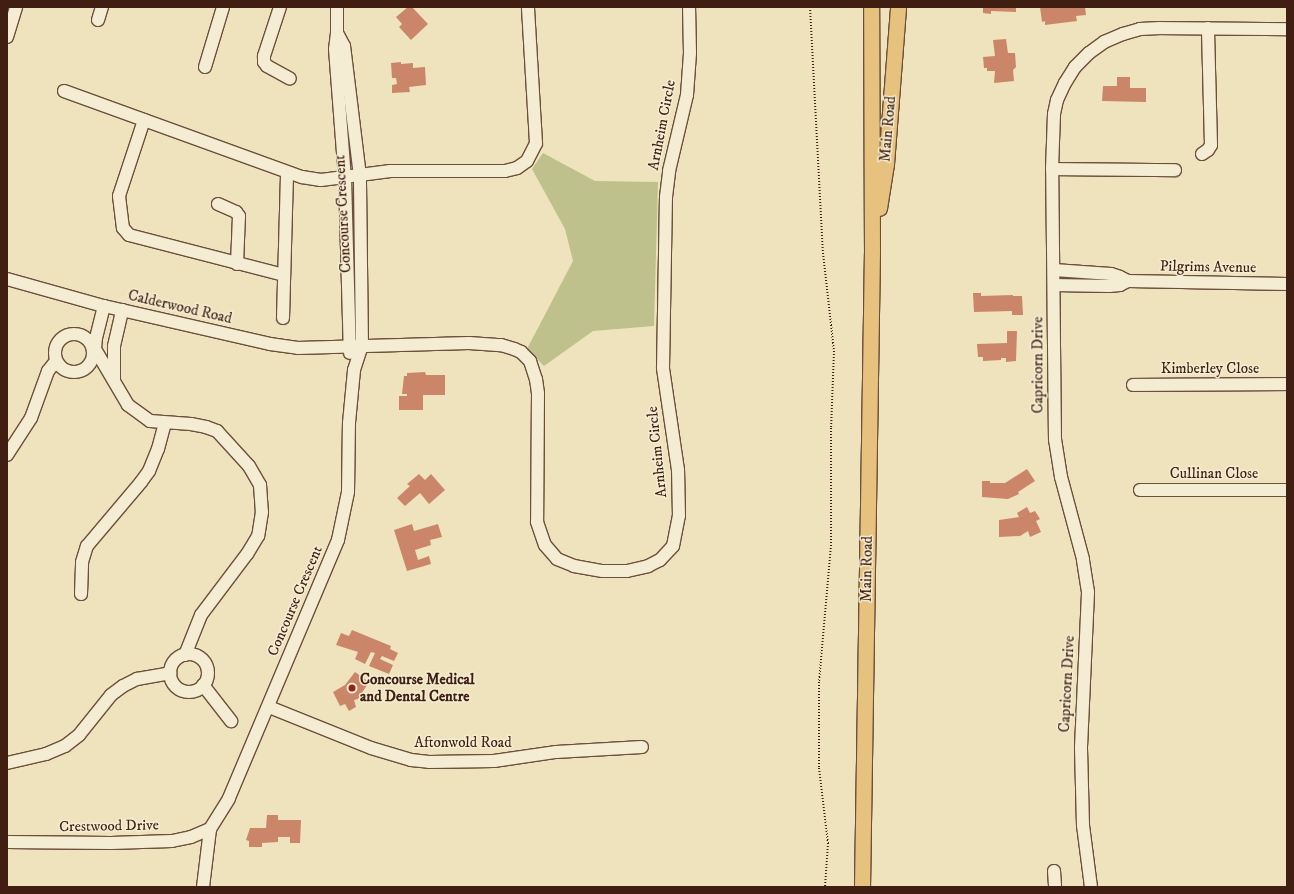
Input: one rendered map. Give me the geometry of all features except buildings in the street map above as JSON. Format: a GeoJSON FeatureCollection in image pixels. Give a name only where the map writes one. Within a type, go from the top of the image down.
{"type":"FeatureCollection","features":[{"type":"Feature","properties":{"kind":"main road","name":"Main Road"},"geometry":{"type":"LineString","coordinates":[[862,887],[872,251],[872,7]]}},
{"type":"Feature","properties":{"kind":"main road","name":"Main Road"},"geometry":{"type":"LineString","coordinates":[[872,251],[886,164],[898,7]]}},
{"type":"Feature","properties":{"kind":"street"},"geometry":{"type":"LineString","coordinates":[[7,37],[16,7]]}},
{"type":"Feature","properties":{"kind":"street"},"geometry":{"type":"LineString","coordinates":[[98,20],[102,7]]}},
{"type":"Feature","properties":{"kind":"street"},"geometry":{"type":"LineString","coordinates":[[205,67],[223,7]]}},
{"type":"Feature","properties":{"kind":"street"},"geometry":{"type":"LineString","coordinates":[[280,7],[264,56],[264,62],[267,66],[290,79]]}},
{"type":"Feature","properties":{"kind":"street","name":"Concourse Crescent"},"geometry":{"type":"LineString","coordinates":[[337,7],[337,33],[334,49],[345,178],[349,271],[349,346],[354,370]]}},
{"type":"Feature","properties":{"kind":"street"},"geometry":{"type":"LineString","coordinates":[[64,91],[287,173],[321,180],[390,171],[505,171],[517,168],[527,161],[536,143],[528,7]]}},
{"type":"Feature","properties":{"kind":"street","name":"Arnheim Circle"},"geometry":{"type":"LineString","coordinates":[[349,346],[484,344],[501,345],[521,352],[530,361],[534,372],[538,393],[537,522],[545,545],[557,559],[574,566],[604,571],[627,570],[648,566],[660,560],[673,546],[679,516],[678,470],[663,368],[666,204],[669,171],[686,95],[690,30],[689,7]]}},
{"type":"Feature","properties":{"kind":"street"},"geometry":{"type":"LineString","coordinates":[[1202,154],[1208,150],[1210,145],[1208,28]]}},
{"type":"Feature","properties":{"kind":"street","name":"Capricorn Drive"},"geometry":{"type":"LineString","coordinates":[[1091,887],[1083,825],[1081,747],[1088,592],[1083,559],[1057,459],[1055,440],[1052,169],[1054,114],[1057,100],[1068,78],[1089,53],[1104,42],[1123,34],[1140,29],[1287,29]]}},
{"type":"Feature","properties":{"kind":"street","name":"Concourse Crescent"},"geometry":{"type":"LineString","coordinates":[[210,830],[229,798],[269,707],[338,540],[348,492],[349,423],[354,370],[362,346],[360,176],[344,46],[337,33]]}},
{"type":"Feature","properties":{"kind":"street"},"geometry":{"type":"LineString","coordinates":[[144,120],[119,196],[123,228],[129,235],[284,275]]}},
{"type":"Feature","properties":{"kind":"street"},"geometry":{"type":"LineString","coordinates":[[1052,169],[1175,170]]}},
{"type":"Feature","properties":{"kind":"street"},"geometry":{"type":"LineString","coordinates":[[283,318],[287,173]]}},
{"type":"Feature","properties":{"kind":"street"},"geometry":{"type":"LineString","coordinates":[[218,204],[236,212],[238,216],[237,264]]}},
{"type":"Feature","properties":{"kind":"street","name":"Pilgrims Avenue"},"geometry":{"type":"LineString","coordinates":[[1054,270],[1111,274],[1120,276],[1128,281]]}},
{"type":"Feature","properties":{"kind":"street","name":"Calderwood Road"},"geometry":{"type":"LineString","coordinates":[[7,279],[104,306],[270,344],[298,348],[349,346]]}},
{"type":"Feature","properties":{"kind":"street","name":"Pilgrims Avenue"},"geometry":{"type":"LineString","coordinates":[[1054,285],[1110,286],[1120,285],[1128,281],[1287,284]]}},
{"type":"Feature","properties":{"kind":"street"},"geometry":{"type":"LineString","coordinates":[[104,306],[96,337],[94,349],[91,362],[81,371],[68,372],[62,369],[56,362],[54,352],[56,345],[65,336],[72,334],[86,338],[94,349],[114,380],[123,398],[136,413],[150,421],[206,426],[217,431],[257,477],[262,496],[262,512],[258,536],[247,554],[201,615],[186,655]]}},
{"type":"Feature","properties":{"kind":"street"},"geometry":{"type":"LineString","coordinates":[[114,380],[114,346],[122,310]]}},
{"type":"Feature","properties":{"kind":"street"},"geometry":{"type":"LineString","coordinates":[[7,455],[31,418],[48,371],[56,362]]}},
{"type":"Feature","properties":{"kind":"street","name":"Kimberley Close"},"geometry":{"type":"LineString","coordinates":[[1133,385],[1287,384]]}},
{"type":"Feature","properties":{"kind":"street"},"geometry":{"type":"LineString","coordinates":[[81,594],[82,562],[87,546],[142,482],[149,471],[158,449],[165,423]]}},
{"type":"Feature","properties":{"kind":"street","name":"Cullinan Close"},"geometry":{"type":"LineString","coordinates":[[1140,490],[1287,490]]}},
{"type":"Feature","properties":{"kind":"street"},"geometry":{"type":"LineString","coordinates":[[186,655],[198,657],[203,661],[208,673],[203,685],[198,690],[185,692],[174,685],[170,673],[174,661],[186,655]]}},
{"type":"Feature","properties":{"kind":"street"},"geometry":{"type":"LineString","coordinates":[[7,763],[46,754],[65,746],[79,735],[111,695],[123,686],[137,679],[170,673]]}},
{"type":"Feature","properties":{"kind":"street"},"geometry":{"type":"LineString","coordinates":[[203,685],[231,721]]}},
{"type":"Feature","properties":{"kind":"street","name":"Aftonwold Road"},"geometry":{"type":"LineString","coordinates":[[269,707],[371,748],[411,760],[429,762],[494,761],[556,752],[642,747]]}},
{"type":"Feature","properties":{"kind":"street"},"geometry":{"type":"LineString","coordinates":[[204,887],[210,830]]}},
{"type":"Feature","properties":{"kind":"street","name":"Crestwood Drive"},"geometry":{"type":"LineString","coordinates":[[7,842],[111,843],[172,841],[191,837],[210,830]]}},
{"type":"Feature","properties":{"kind":"street"},"geometry":{"type":"LineString","coordinates":[[1054,871],[1055,887]]}},
{"type":"Feature","properties":{"kind":"path"},"geometry":{"type":"LineString","coordinates":[[810,7],[823,252],[834,351],[831,428],[831,545],[819,682],[820,768],[828,843],[825,887]]}},
{"type":"Feature","properties":{"kind":"green space"},"geometry":{"type":"Polygon","coordinates":[[[543,153],[595,181],[658,182],[654,326],[593,331],[544,366],[527,349],[573,261],[565,229],[532,169],[543,153]]]}},
{"type":"Feature","properties":{"kind":"place","name":"Concourse Medical and Dental Centre"},"geometry":{"type":"Point","coordinates":[352,688]}}]}
